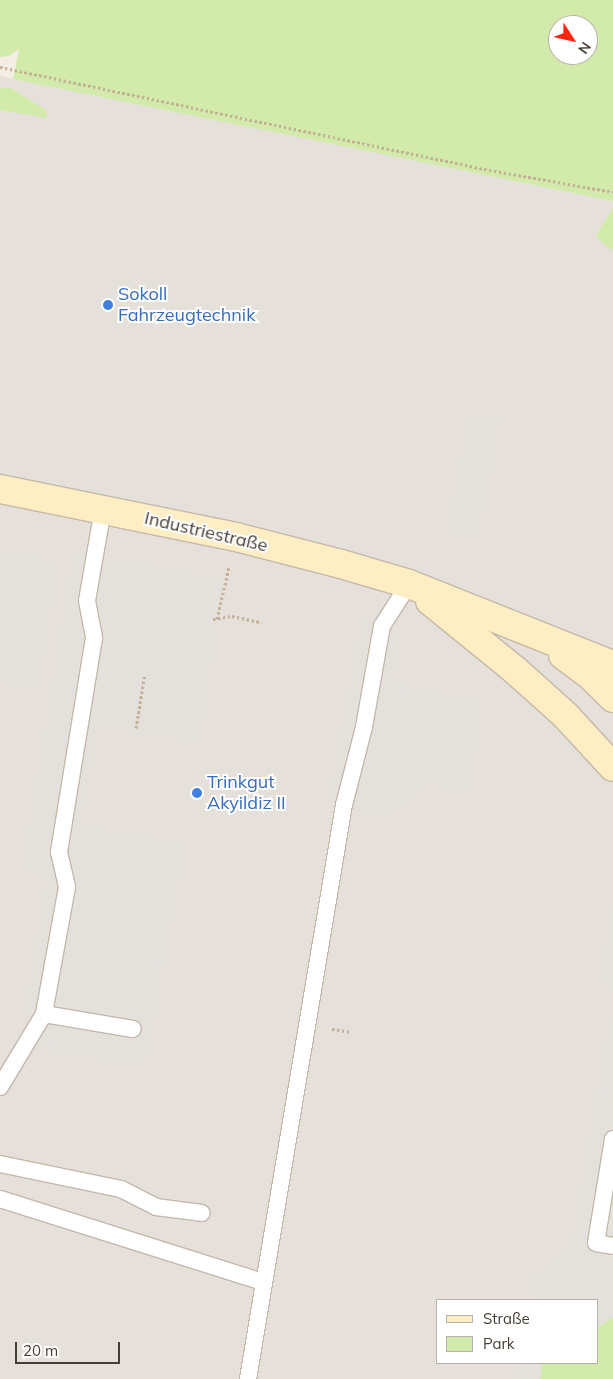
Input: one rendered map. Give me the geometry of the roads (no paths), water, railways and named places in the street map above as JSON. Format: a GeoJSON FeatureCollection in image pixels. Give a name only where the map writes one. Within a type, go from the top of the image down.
{"type":"FeatureCollection","features":[{"type":"Feature","properties":{"kind":"street","name":"Industriestraße"},"geometry":{"type":"LineString","coordinates":[[0,489],[236,537],[409,584],[613,665]]}},
{"type":"Feature","properties":{"kind":"street","name":"Industriestraße"},"geometry":{"type":"LineString","coordinates":[[409,584],[515,670],[566,716],[613,767]]}},
{"type":"Feature","properties":{"kind":"street","name":"Industriestraße"},"geometry":{"type":"LineString","coordinates":[[537,634],[592,677],[613,698]]}},
{"type":"Feature","properties":{"kind":"lane"},"geometry":{"type":"LineString","coordinates":[[0,1087],[44,1014],[67,887],[59,852],[94,638],[87,601],[103,509]]}},
{"type":"Feature","properties":{"kind":"lane"},"geometry":{"type":"LineString","coordinates":[[248,1379],[344,805],[364,727],[382,626],[409,584]]}},
{"type":"Feature","properties":{"kind":"lane"},"geometry":{"type":"LineString","coordinates":[[44,1014],[133,1029]]}},
{"type":"Feature","properties":{"kind":"lane"},"geometry":{"type":"LineString","coordinates":[[613,1139],[596,1243],[613,1246]]}},
{"type":"Feature","properties":{"kind":"lane"},"geometry":{"type":"LineString","coordinates":[[0,1164],[121,1189],[156,1207],[202,1212]]}},
{"type":"Feature","properties":{"kind":"lane"},"geometry":{"type":"LineString","coordinates":[[0,1199],[264,1282]]}},
{"type":"Feature","properties":{"kind":"place","name":"Sokoll Fahrzeugtechnik"},"geometry":{"type":"Point","coordinates":[108,305]}},
{"type":"Feature","properties":{"kind":"place","name":"Trinkgut Akyildiz II"},"geometry":{"type":"Point","coordinates":[197,793]}}]}
